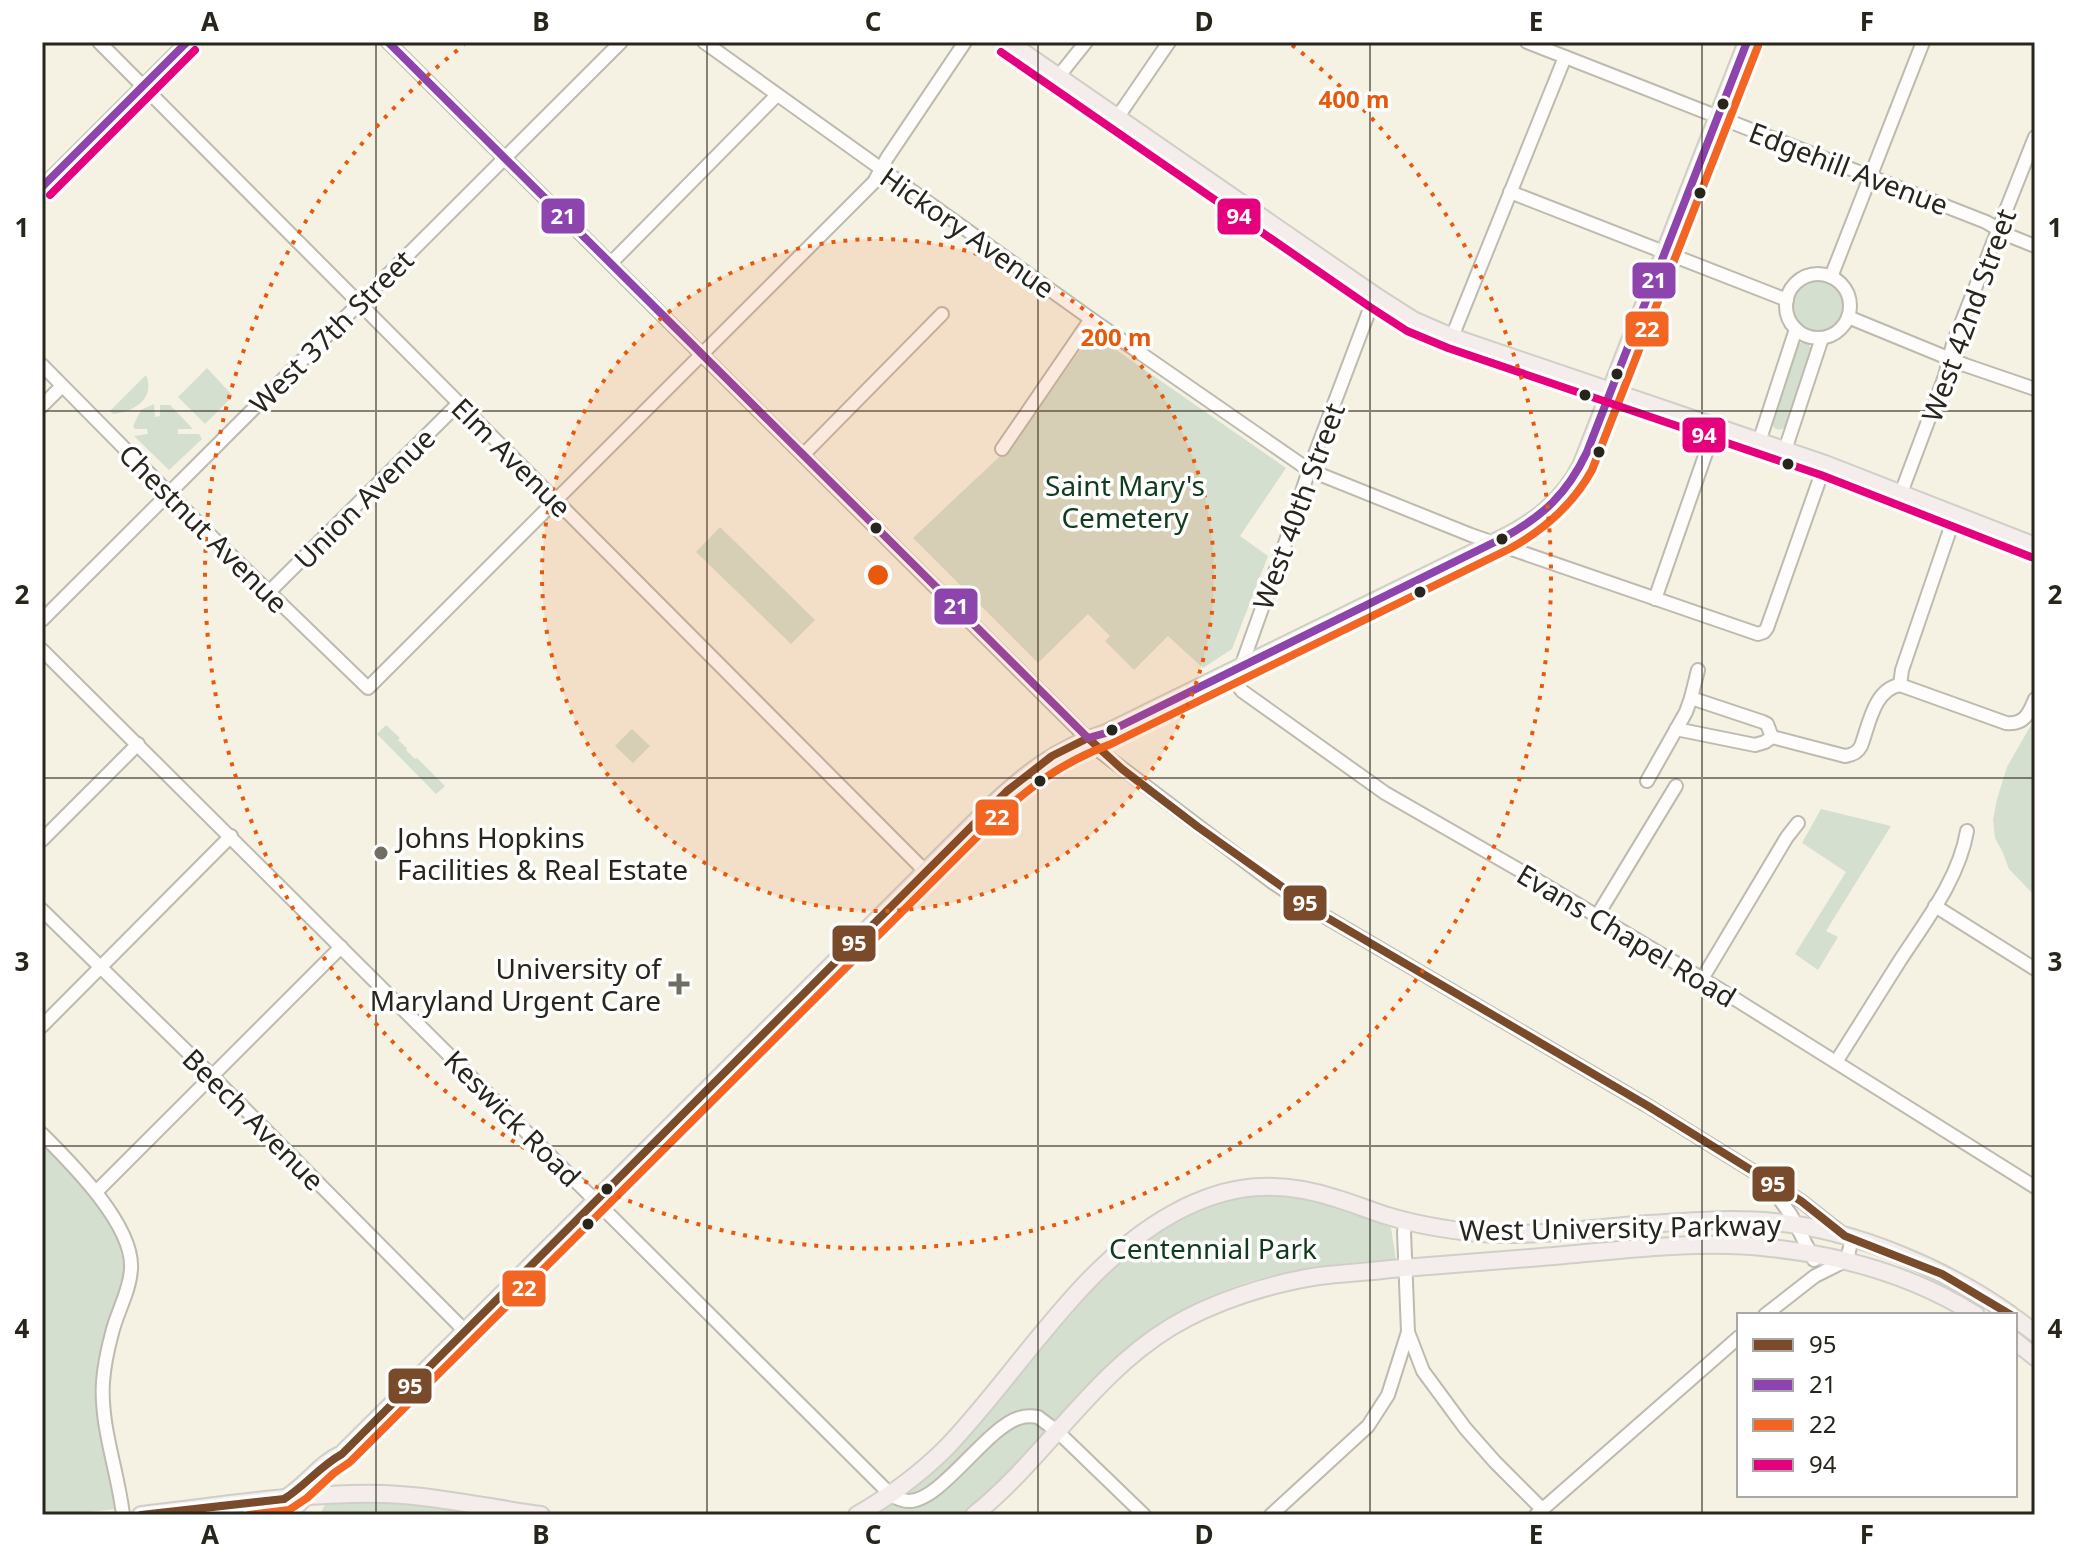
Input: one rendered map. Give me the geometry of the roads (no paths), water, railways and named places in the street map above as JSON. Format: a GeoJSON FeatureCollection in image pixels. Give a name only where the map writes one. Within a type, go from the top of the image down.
{"type":"FeatureCollection","features":[{"type":"Feature","properties":{"kind":"main road"},"geometry":{"type":"LineString","coordinates":[[1008,42],[1413,320],[1452,337],[1825,464],[2035,546]]}},
{"type":"Feature","properties":{"kind":"main road"},"geometry":{"type":"LineString","coordinates":[[141,1515],[294,1508],[336,1466],[342,1454],[925,871],[1021,779],[1052,756],[1088,738],[1106,733],[1495,542],[1535,520],[1561,497],[1581,466],[1747,42]]}},
{"type":"Feature","properties":{"kind":"main road","name":"West University Parkway"},"geometry":{"type":"LineString","coordinates":[[857,1515],[891,1495],[945,1449],[1055,1318],[1098,1272],[1135,1239],[1174,1213],[1224,1191],[1245,1187],[1288,1187],[1406,1221],[1454,1230],[1505,1234],[1693,1222],[1754,1221],[1797,1225],[1849,1237],[1942,1274],[2007,1313]]}},
{"type":"Feature","properties":{"kind":"main road","name":"West University Parkway"},"geometry":{"type":"LineString","coordinates":[[974,1515],[1008,1485],[1116,1369],[1154,1339],[1191,1317],[1290,1282],[1405,1268],[1710,1244],[1741,1245],[1847,1260],[1914,1283],[1972,1313]]}},
{"type":"Feature","properties":{"kind":"main road","name":"West University Parkway"},"geometry":{"type":"LineString","coordinates":[[2017,1320],[2035,1333]]}},
{"type":"Feature","properties":{"kind":"main road"},"geometry":{"type":"LineString","coordinates":[[2017,1343],[2035,1357]]}},
{"type":"Feature","properties":{"kind":"main road"},"geometry":{"type":"LineString","coordinates":[[281,1507],[330,1459],[342,1454]]}},
{"type":"Feature","properties":{"kind":"main road"},"geometry":{"type":"LineString","coordinates":[[306,1497],[365,1494],[407,1496],[541,1515]]}},
{"type":"Feature","properties":{"kind":"street","name":"Elm Avenue"},"geometry":{"type":"LineString","coordinates":[[99,42],[925,871]]}},
{"type":"Feature","properties":{"kind":"street"},"geometry":{"type":"LineString","coordinates":[[42,187],[187,42]]}},
{"type":"Feature","properties":{"kind":"street"},"geometry":{"type":"LineString","coordinates":[[388,42],[1102,753],[1172,808],[1311,908],[1648,1106],[1819,1214],[1849,1237],[1847,1260],[1821,1272],[1768,1313]]}},
{"type":"Feature","properties":{"kind":"street","name":"West 37th Street"},"geometry":{"type":"LineString","coordinates":[[42,620],[621,42]]}},
{"type":"Feature","properties":{"kind":"street","name":"Hickory Avenue"},"geometry":{"type":"LineString","coordinates":[[704,42],[1091,319],[1309,470],[1427,518],[1758,634],[1767,628],[1825,464]]}},
{"type":"Feature","properties":{"kind":"street"},"geometry":{"type":"LineString","coordinates":[[556,500],[874,182],[965,42]]}},
{"type":"Feature","properties":{"kind":"street"},"geometry":{"type":"LineString","coordinates":[[1058,77],[1086,42]]}},
{"type":"Feature","properties":{"kind":"street"},"geometry":{"type":"LineString","coordinates":[[1117,118],[1169,42]]}},
{"type":"Feature","properties":{"kind":"street","name":"Edgehill Avenue"},"geometry":{"type":"LineString","coordinates":[[1527,42],[1986,222],[2035,246]]}},
{"type":"Feature","properties":{"kind":"street"},"geometry":{"type":"LineString","coordinates":[[1831,277],[1923,42]]}},
{"type":"Feature","properties":{"kind":"street"},"geometry":{"type":"LineString","coordinates":[[1452,337],[1565,57]]}},
{"type":"Feature","properties":{"kind":"street"},"geometry":{"type":"LineString","coordinates":[[611,263],[777,95]]}},
{"type":"Feature","properties":{"kind":"street","name":"West 42nd Street"},"geometry":{"type":"LineString","coordinates":[[1901,493],[1945,376],[1953,344],[2035,137]]}},
{"type":"Feature","properties":{"kind":"street"},"geometry":{"type":"LineString","coordinates":[[1510,192],[1787,300]]}},
{"type":"Feature","properties":{"kind":"street"},"geometry":{"type":"LineString","coordinates":[[1817,275],[1831,277],[1842,285],[1849,297],[1848,317],[1835,333],[1822,338],[1808,337],[1796,329],[1788,316],[1787,300],[1793,287],[1804,278],[1817,275]]}},
{"type":"Feature","properties":{"kind":"street","name":"West 40th Street"},"geometry":{"type":"LineString","coordinates":[[1235,670],[1286,541],[1309,470],[1371,306],[1377,297]]}},
{"type":"Feature","properties":{"kind":"street"},"geometry":{"type":"LineString","coordinates":[[803,455],[942,314]]}},
{"type":"Feature","properties":{"kind":"street"},"geometry":{"type":"LineString","coordinates":[[1848,317],[1949,359],[2035,389]]}},
{"type":"Feature","properties":{"kind":"street"},"geometry":{"type":"LineString","coordinates":[[1002,449],[1091,319]]}},
{"type":"Feature","properties":{"kind":"street"},"geometry":{"type":"LineString","coordinates":[[1759,442],[1796,329]]}},
{"type":"Feature","properties":{"kind":"street"},"geometry":{"type":"LineString","coordinates":[[1785,450],[1822,338]]}},
{"type":"Feature","properties":{"kind":"street","name":"Chestnut Avenue"},"geometry":{"type":"LineString","coordinates":[[42,365],[268,593],[368,688],[556,500]]}},
{"type":"Feature","properties":{"kind":"street"},"geometry":{"type":"LineString","coordinates":[[42,406],[62,386]]}},
{"type":"Feature","properties":{"kind":"street","name":"Union Avenue"},"geometry":{"type":"LineString","coordinates":[[268,593],[459,403]]}},
{"type":"Feature","properties":{"kind":"street"},"geometry":{"type":"LineString","coordinates":[[1655,599],[1715,427]]}},
{"type":"Feature","properties":{"kind":"street"},"geometry":{"type":"LineString","coordinates":[[1900,685],[1902,670],[1955,515]]}},
{"type":"Feature","properties":{"kind":"street","name":"Keswick Road"},"geometry":{"type":"LineString","coordinates":[[42,650],[891,1495]]}},
{"type":"Feature","properties":{"kind":"street","name":"Evans Chapel Road"},"geometry":{"type":"LineString","coordinates":[[1235,670],[1237,687],[1359,776],[1702,979],[2035,1187]]}},
{"type":"Feature","properties":{"kind":"street"},"geometry":{"type":"LineString","coordinates":[[1647,781],[1691,698],[1698,670]]}},
{"type":"Feature","properties":{"kind":"street"},"geometry":{"type":"LineString","coordinates":[[1676,729],[1755,745],[1772,737],[1850,756],[1859,750],[1881,697],[1887,690],[1900,685],[2006,723],[2019,722],[2028,716],[2033,704]]}},
{"type":"Feature","properties":{"kind":"street"},"geometry":{"type":"LineString","coordinates":[[1691,698],[1763,722],[1767,724],[1772,737]]}},
{"type":"Feature","properties":{"kind":"street"},"geometry":{"type":"LineString","coordinates":[[42,840],[138,744]]}},
{"type":"Feature","properties":{"kind":"street"},"geometry":{"type":"LineString","coordinates":[[1597,916],[1676,786]]}},
{"type":"Feature","properties":{"kind":"street"},"geometry":{"type":"LineString","coordinates":[[1702,979],[1798,823]]}},
{"type":"Feature","properties":{"kind":"street"},"geometry":{"type":"LineString","coordinates":[[1836,1062],[1935,906],[1956,868],[1967,831]]}},
{"type":"Feature","properties":{"kind":"street"},"geometry":{"type":"LineString","coordinates":[[42,1026],[231,836]]}},
{"type":"Feature","properties":{"kind":"street"},"geometry":{"type":"LineString","coordinates":[[1935,906],[2035,969]]}},
{"type":"Feature","properties":{"kind":"street","name":"Beech Avenue"},"geometry":{"type":"LineString","coordinates":[[42,910],[465,1331]]}},
{"type":"Feature","properties":{"kind":"street"},"geometry":{"type":"LineString","coordinates":[[96,1192],[341,947]]}},
{"type":"Feature","properties":{"kind":"street"},"geometry":{"type":"LineString","coordinates":[[42,1134],[96,1192],[128,1246],[131,1270],[111,1334],[103,1381],[109,1443],[123,1515]]}},
{"type":"Feature","properties":{"kind":"street"},"geometry":{"type":"LineString","coordinates":[[1766,1181],[1797,1225],[1821,1272]]}},
{"type":"Feature","properties":{"kind":"street"},"geometry":{"type":"LineString","coordinates":[[1406,1221],[1409,1373],[1465,1428],[1539,1512],[1737,1339]]}},
{"type":"Feature","properties":{"kind":"street"},"geometry":{"type":"LineString","coordinates":[[1271,1515],[1368,1426],[1388,1395],[1409,1373],[1408,1332]]}},
{"type":"Feature","properties":{"kind":"street"},"geometry":{"type":"LineString","coordinates":[[891,1495],[909,1501],[922,1497],[951,1475],[1000,1429],[1021,1417],[1038,1417],[1058,1432],[1144,1515]]}},
{"type":"Feature","properties":{"kind":"place","name":"Johns Hopkins Facilities & Real Estate"},"geometry":{"type":"Point","coordinates":[381,853]}},
{"type":"Feature","properties":{"kind":"place","name":"University of Maryland Urgent Care"},"geometry":{"type":"Point","coordinates":[679,984]}},
{"type":"Feature","properties":{"kind":"park label","name":"Saint Mary's Cemetery"},"geometry":{"type":"Point","coordinates":[1125,501]}},
{"type":"Feature","properties":{"kind":"park label","name":"Centennial Park"},"geometry":{"type":"Point","coordinates":[1213,1248]}}]}
